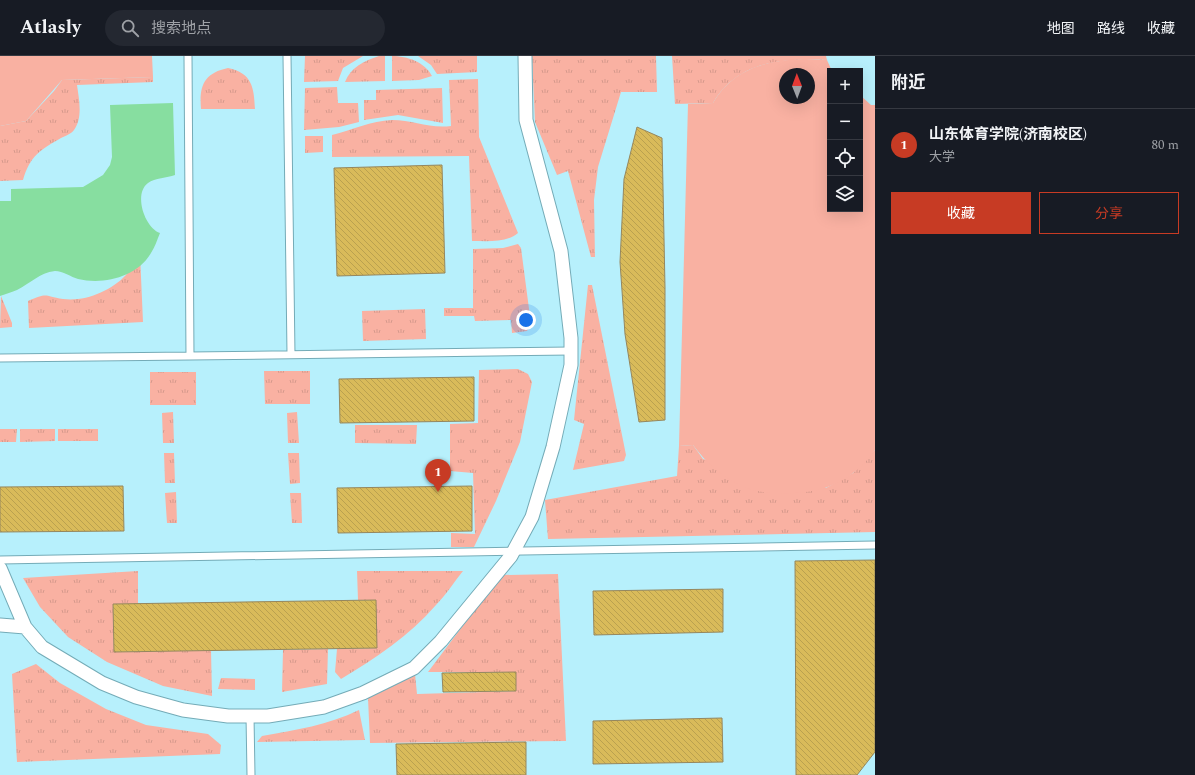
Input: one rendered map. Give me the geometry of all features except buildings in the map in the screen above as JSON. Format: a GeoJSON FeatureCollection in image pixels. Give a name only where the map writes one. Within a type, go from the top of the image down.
{"type":"FeatureCollection","features":[{"type":"Feature","properties":{"kind":"street"},"geometry":{"type":"LineString","coordinates":[[0,568],[25,627],[42,647],[102,683],[136,696],[183,710],[228,716],[268,716],[324,707],[363,693],[414,668],[441,641],[514,551],[532,517],[553,447],[571,365],[568,300],[561,251],[526,120],[525,56]]}},
{"type":"Feature","properties":{"kind":"street"},"geometry":{"type":"LineString","coordinates":[[0,625],[25,627]]}},
{"type":"Feature","properties":{"kind":"lane"},"geometry":{"type":"LineString","coordinates":[[188,56],[190,356]]}},
{"type":"Feature","properties":{"kind":"lane"},"geometry":{"type":"LineString","coordinates":[[287,56],[291,354]]}},
{"type":"Feature","properties":{"kind":"lane"},"geometry":{"type":"LineString","coordinates":[[0,358],[571,351]]}},
{"type":"Feature","properties":{"kind":"lane"},"geometry":{"type":"LineString","coordinates":[[0,560],[875,545]]}},
{"type":"Feature","properties":{"kind":"lane"},"geometry":{"type":"LineString","coordinates":[[250,716],[251,775]]}},
{"type":"Feature","properties":{"kind":"green space"},"geometry":{"type":"Polygon","coordinates":[[[0,56],[152,56],[153,77],[62,80],[26,121],[0,126],[0,56]]]}},
{"type":"Feature","properties":{"kind":"green space"},"geometry":{"type":"Polygon","coordinates":[[[305,56],[363,56],[343,68],[338,81],[304,82],[305,56]]]}},
{"type":"Feature","properties":{"kind":"green space"},"geometry":{"type":"Polygon","coordinates":[[[379,56],[385,56],[385,81],[345,82],[354,68],[379,56]]]}},
{"type":"Feature","properties":{"kind":"green space"},"geometry":{"type":"Polygon","coordinates":[[[392,56],[404,57],[415,61],[425,67],[432,76],[419,80],[392,81],[392,56]]]}},
{"type":"Feature","properties":{"kind":"green space"},"geometry":{"type":"Polygon","coordinates":[[[418,56],[477,56],[477,72],[437,74],[431,65],[418,56]]]}},
{"type":"Feature","properties":{"kind":"green space"},"geometry":{"type":"Polygon","coordinates":[[[532,56],[656,56],[657,92],[621,92],[598,167],[594,200],[595,257],[591,257],[568,171],[557,175],[535,122],[532,56]]]}},
{"type":"Feature","properties":{"kind":"green space"},"geometry":{"type":"Polygon","coordinates":[[[672,56],[826,56],[827,60],[794,60],[762,65],[748,70],[735,78],[723,89],[713,103],[675,104],[672,56]]]}},
{"type":"Feature","properties":{"kind":"green space"},"geometry":{"type":"Polygon","coordinates":[[[805,59],[827,60],[831,68],[827,68],[827,212],[863,212],[863,98],[871,105],[875,105],[875,450],[856,471],[834,485],[808,492],[795,493],[776,493],[748,489],[729,479],[716,469],[693,445],[679,446],[688,104],[713,103],[721,91],[741,74],[753,68],[778,61],[805,59]]]}},
{"type":"Feature","properties":{"kind":"green space"},"geometry":{"type":"Polygon","coordinates":[[[228,68],[236,70],[247,77],[254,94],[255,109],[201,109],[202,87],[208,77],[213,73],[228,68]]]}},
{"type":"Feature","properties":{"kind":"green space"},"geometry":{"type":"Polygon","coordinates":[[[153,77],[153,82],[77,85],[79,120],[74,130],[70,134],[47,146],[37,154],[29,165],[23,180],[0,181],[0,126],[26,121],[54,91],[62,80],[153,77]]]}},
{"type":"Feature","properties":{"kind":"green space"},"geometry":{"type":"Polygon","coordinates":[[[478,79],[479,137],[518,233],[513,236],[496,241],[472,241],[469,156],[332,157],[332,135],[369,124],[400,120],[443,127],[451,126],[449,80],[478,79]]]}},
{"type":"Feature","properties":{"kind":"green space"},"geometry":{"type":"Polygon","coordinates":[[[337,87],[338,103],[358,103],[359,122],[339,127],[304,130],[305,88],[337,87]]]}},
{"type":"Feature","properties":{"kind":"green space"},"geometry":{"type":"Polygon","coordinates":[[[442,88],[443,123],[398,115],[364,120],[364,100],[376,100],[376,90],[442,88]]]}},
{"type":"Feature","properties":{"kind":"green space"},"geometry":{"type":"Polygon","coordinates":[[[305,136],[323,136],[323,152],[305,153],[305,136]]]}},
{"type":"Feature","properties":{"kind":"green space"},"geometry":{"type":"Polygon","coordinates":[[[518,244],[521,248],[531,324],[527,331],[512,333],[511,320],[475,321],[474,316],[444,316],[444,308],[473,308],[473,249],[503,248],[518,244]]]}},
{"type":"Feature","properties":{"kind":"green space"},"geometry":{"type":"Polygon","coordinates":[[[140,254],[143,322],[29,328],[28,301],[39,296],[49,296],[63,299],[80,299],[97,294],[120,281],[128,273],[140,254]]]}},
{"type":"Feature","properties":{"kind":"green space"},"geometry":{"type":"Polygon","coordinates":[[[588,285],[592,285],[626,455],[624,461],[573,470],[584,424],[574,420],[588,285]]]}},
{"type":"Feature","properties":{"kind":"green space"},"geometry":{"type":"Polygon","coordinates":[[[1,296],[12,323],[12,327],[0,328],[1,296]]]}},
{"type":"Feature","properties":{"kind":"green space"},"geometry":{"type":"Polygon","coordinates":[[[425,309],[426,339],[363,341],[362,311],[425,309]]]}},
{"type":"Feature","properties":{"kind":"green space"},"geometry":{"type":"Polygon","coordinates":[[[518,369],[528,374],[532,382],[520,442],[496,501],[474,547],[451,547],[451,533],[475,534],[473,473],[450,471],[450,424],[478,423],[479,370],[518,369]]]}},
{"type":"Feature","properties":{"kind":"green space"},"geometry":{"type":"Polygon","coordinates":[[[264,371],[310,371],[310,404],[265,404],[264,371]]]}},
{"type":"Feature","properties":{"kind":"green space"},"geometry":{"type":"Polygon","coordinates":[[[150,372],[196,372],[196,405],[150,405],[150,372]]]}},
{"type":"Feature","properties":{"kind":"green space"},"geometry":{"type":"Polygon","coordinates":[[[173,412],[174,443],[163,443],[162,413],[173,412]]]}},
{"type":"Feature","properties":{"kind":"green space"},"geometry":{"type":"Polygon","coordinates":[[[297,412],[299,443],[288,443],[287,413],[297,412]]]}},
{"type":"Feature","properties":{"kind":"green space"},"geometry":{"type":"Polygon","coordinates":[[[355,425],[417,425],[416,444],[355,443],[355,425]]]}},
{"type":"Feature","properties":{"kind":"green space"},"geometry":{"type":"Polygon","coordinates":[[[0,429],[17,429],[16,442],[0,442],[0,429]]]}},
{"type":"Feature","properties":{"kind":"green space"},"geometry":{"type":"Polygon","coordinates":[[[20,429],[55,429],[55,441],[20,442],[20,429]]]}},
{"type":"Feature","properties":{"kind":"green space"},"geometry":{"type":"Polygon","coordinates":[[[58,429],[98,429],[98,441],[58,441],[58,429]]]}},
{"type":"Feature","properties":{"kind":"green space"},"geometry":{"type":"Polygon","coordinates":[[[693,445],[703,459],[826,488],[853,473],[875,450],[875,532],[548,539],[545,500],[677,476],[679,446],[693,445]]]}},
{"type":"Feature","properties":{"kind":"green space"},"geometry":{"type":"Polygon","coordinates":[[[164,453],[174,453],[175,483],[165,483],[164,453]]]}},
{"type":"Feature","properties":{"kind":"green space"},"geometry":{"type":"Polygon","coordinates":[[[288,453],[299,453],[300,483],[290,484],[288,453]]]}},
{"type":"Feature","properties":{"kind":"green space"},"geometry":{"type":"Polygon","coordinates":[[[176,492],[177,523],[167,523],[165,493],[176,492]]]}},
{"type":"Feature","properties":{"kind":"green space"},"geometry":{"type":"Polygon","coordinates":[[[290,493],[301,493],[302,523],[292,523],[290,493]]]}},
{"type":"Feature","properties":{"kind":"green space"},"geometry":{"type":"Polygon","coordinates":[[[138,571],[138,604],[113,604],[114,652],[211,650],[212,696],[163,686],[107,662],[68,637],[40,607],[23,578],[138,571]]]}},
{"type":"Feature","properties":{"kind":"green space"},"geometry":{"type":"Polygon","coordinates":[[[357,571],[463,571],[447,593],[415,627],[392,646],[341,679],[335,672],[337,649],[376,648],[376,600],[358,600],[357,571]]]}},
{"type":"Feature","properties":{"kind":"green space"},"geometry":{"type":"Polygon","coordinates":[[[558,574],[566,741],[370,743],[368,698],[415,674],[417,694],[516,691],[515,672],[428,672],[501,575],[558,574]]]}},
{"type":"Feature","properties":{"kind":"green space"},"geometry":{"type":"Polygon","coordinates":[[[328,649],[327,684],[282,692],[283,650],[328,649]]]}},
{"type":"Feature","properties":{"kind":"green space"},"geometry":{"type":"Polygon","coordinates":[[[36,664],[60,683],[106,709],[146,725],[208,734],[221,745],[220,754],[17,762],[12,674],[36,664]]]}},
{"type":"Feature","properties":{"kind":"green space"},"geometry":{"type":"Polygon","coordinates":[[[221,678],[255,679],[255,690],[218,689],[221,678]]]}},
{"type":"Feature","properties":{"kind":"green space"},"geometry":{"type":"Polygon","coordinates":[[[359,710],[365,740],[257,742],[262,736],[336,720],[359,710]]]}},
{"type":"Feature","properties":{"kind":"shaded area"},"geometry":{"type":"Polygon","coordinates":[[[173,103],[175,175],[148,183],[141,195],[141,202],[146,218],[150,225],[160,233],[155,246],[145,261],[129,273],[109,280],[88,281],[78,279],[58,271],[49,272],[17,290],[0,296],[0,201],[11,201],[11,189],[83,187],[103,175],[110,165],[112,157],[110,105],[173,103]]]}},
{"type":"Feature","properties":{"kind":"place","name":"山东体育学院(济南校区)"},"geometry":{"type":"Point","coordinates":[438,492]}}]}
